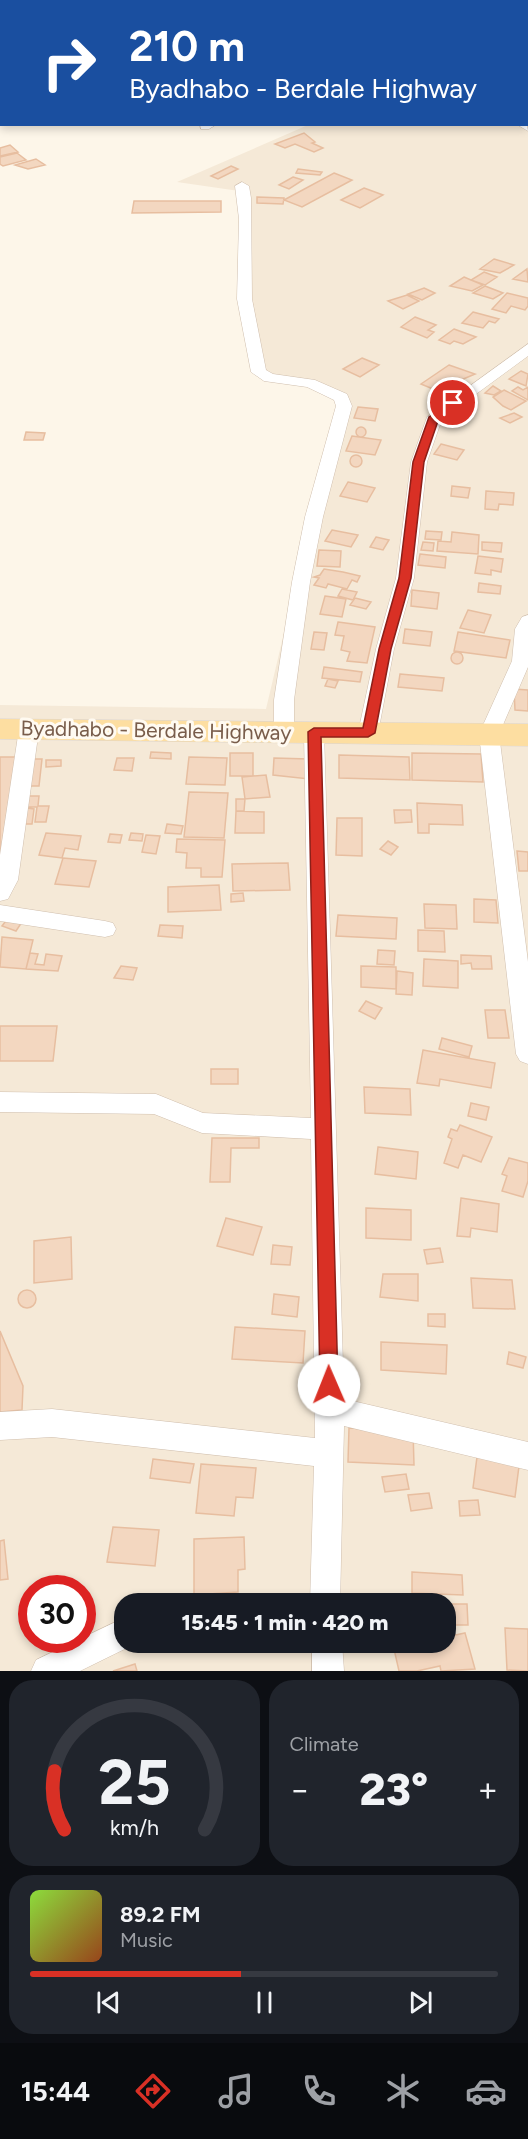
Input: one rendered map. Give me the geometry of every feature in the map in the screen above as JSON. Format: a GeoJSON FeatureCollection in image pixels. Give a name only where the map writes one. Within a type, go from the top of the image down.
{"type":"FeatureCollection","features":[{"type":"Feature","properties":{"kind":"main road","name":"Byadhabo - Berdale Highway"},"geometry":{"type":"LineString","coordinates":[[14,729],[528,735]]}},
{"type":"Feature","properties":{"kind":"street"},"geometry":{"type":"LineString","coordinates":[[242,186],[247,209],[247,247],[243,275],[246,312],[259,372],[269,378],[310,383],[341,397],[344,406],[314,517],[301,582],[284,700],[299,732],[323,1129],[330,1409],[325,1593]]}},
{"type":"Feature","properties":{"kind":"street"},"geometry":{"type":"LineString","coordinates":[[368,733],[385,649],[405,578],[419,462],[435,417],[528,349]]}},
{"type":"Feature","properties":{"kind":"street"},"geometry":{"type":"LineString","coordinates":[[528,621],[524,629],[521,661],[489,734],[528,1054]]}},
{"type":"Feature","properties":{"kind":"street"},"geometry":{"type":"LineString","coordinates":[[0,893],[7,880],[14,729]]}},
{"type":"Feature","properties":{"kind":"street"},"geometry":{"type":"LineString","coordinates":[[0,913],[105,929]]}},
{"type":"Feature","properties":{"kind":"street"},"geometry":{"type":"LineString","coordinates":[[0,1102],[156,1104],[202,1123],[323,1129]]}},
{"type":"Feature","properties":{"kind":"street"},"geometry":{"type":"LineString","coordinates":[[330,1409],[528,1456]]}},
{"type":"Feature","properties":{"kind":"street"},"geometry":{"type":"LineString","coordinates":[[0,1426],[52,1424],[329,1454]]}},
{"type":"Feature","properties":{"kind":"street"},"geometry":{"type":"LineString","coordinates":[[47,1671],[114,1638]]}},
{"type":"Feature","properties":{"kind":"street"},"geometry":{"type":"LineString","coordinates":[[327,1653],[328,1671]]}},
{"type":"Feature","properties":{"kind":"shaded area"},"geometry":{"type":"Polygon","coordinates":[[[306,126],[528,126],[528,1671],[0,1671],[0,705],[266,709],[340,396],[252,367],[246,192],[177,182],[306,126]]]}},
{"type":"Feature","properties":{"kind":"building"},"geometry":{"type":"Polygon","coordinates":[[[304,133],[315,142],[312,143],[323,148],[314,152],[295,144],[285,148],[275,144],[304,133]]]}},
{"type":"Feature","properties":{"kind":"building"},"geometry":{"type":"Polygon","coordinates":[[[10,145],[18,152],[0,156],[0,148],[10,145]]]}},
{"type":"Feature","properties":{"kind":"building"},"geometry":{"type":"Polygon","coordinates":[[[17,153],[26,160],[3,166],[0,164],[0,157],[17,153]]]}},
{"type":"Feature","properties":{"kind":"building"},"geometry":{"type":"Polygon","coordinates":[[[36,159],[45,165],[28,169],[15,165],[36,159]]]}},
{"type":"Feature","properties":{"kind":"building"},"geometry":{"type":"Polygon","coordinates":[[[231,166],[238,169],[218,179],[211,176],[231,166]]]}},
{"type":"Feature","properties":{"kind":"building"},"geometry":{"type":"Polygon","coordinates":[[[298,169],[322,172],[320,175],[296,173],[298,169]]]}},
{"type":"Feature","properties":{"kind":"building"},"geometry":{"type":"Polygon","coordinates":[[[334,173],[352,180],[302,207],[284,200],[334,173]]]}},
{"type":"Feature","properties":{"kind":"building"},"geometry":{"type":"Polygon","coordinates":[[[293,177],[303,180],[289,189],[279,185],[293,177]]]}},
{"type":"Feature","properties":{"kind":"building"},"geometry":{"type":"Polygon","coordinates":[[[364,188],[383,195],[360,208],[341,200],[364,188]]]}},
{"type":"Feature","properties":{"kind":"building"},"geometry":{"type":"Polygon","coordinates":[[[257,197],[284,198],[283,204],[257,203],[257,197]]]}},
{"type":"Feature","properties":{"kind":"building"},"geometry":{"type":"Polygon","coordinates":[[[134,201],[221,201],[221,212],[132,213],[134,201]]]}},
{"type":"Feature","properties":{"kind":"building"},"geometry":{"type":"Polygon","coordinates":[[[494,259],[514,265],[500,273],[480,269],[494,259]]]}},
{"type":"Feature","properties":{"kind":"building"},"geometry":{"type":"Polygon","coordinates":[[[527,269],[528,282],[513,279],[527,269]]]}},
{"type":"Feature","properties":{"kind":"building"},"geometry":{"type":"Polygon","coordinates":[[[484,272],[497,277],[485,285],[471,280],[484,272]]]}},
{"type":"Feature","properties":{"kind":"building"},"geometry":{"type":"Polygon","coordinates":[[[464,277],[483,285],[472,291],[450,286],[464,277]]]}},
{"type":"Feature","properties":{"kind":"building"},"geometry":{"type":"Polygon","coordinates":[[[485,286],[503,293],[493,299],[473,293],[485,286]]]}},
{"type":"Feature","properties":{"kind":"building"},"geometry":{"type":"Polygon","coordinates":[[[424,288],[435,293],[422,300],[408,294],[424,288]]]}},
{"type":"Feature","properties":{"kind":"building"},"geometry":{"type":"Polygon","coordinates":[[[507,293],[528,298],[528,306],[525,310],[511,306],[506,313],[492,309],[507,293]]]}},
{"type":"Feature","properties":{"kind":"building"},"geometry":{"type":"Polygon","coordinates":[[[407,295],[419,301],[403,309],[388,301],[407,295]]]}},
{"type":"Feature","properties":{"kind":"building"},"geometry":{"type":"Polygon","coordinates":[[[473,312],[499,319],[495,323],[489,321],[483,328],[462,323],[473,312]]]}},
{"type":"Feature","properties":{"kind":"building"},"geometry":{"type":"Polygon","coordinates":[[[415,317],[436,325],[428,330],[434,332],[427,338],[401,327],[415,317]]]}},
{"type":"Feature","properties":{"kind":"building"},"geometry":{"type":"Polygon","coordinates":[[[454,329],[476,337],[463,344],[454,341],[450,344],[439,340],[454,329]]]}},
{"type":"Feature","properties":{"kind":"building"},"geometry":{"type":"Polygon","coordinates":[[[362,358],[379,365],[360,377],[343,369],[362,358]]]}},
{"type":"Feature","properties":{"kind":"building"},"geometry":{"type":"Polygon","coordinates":[[[449,365],[475,374],[461,380],[466,382],[457,389],[447,387],[440,392],[421,384],[449,365]]]}},
{"type":"Feature","properties":{"kind":"building"},"geometry":{"type":"Polygon","coordinates":[[[521,371],[528,374],[526,386],[509,379],[521,371]]]}},
{"type":"Feature","properties":{"kind":"building"},"geometry":{"type":"Polygon","coordinates":[[[493,386],[501,391],[494,395],[485,393],[493,386]]]}},
{"type":"Feature","properties":{"kind":"building"},"geometry":{"type":"Polygon","coordinates":[[[518,387],[523,390],[528,387],[528,400],[512,391],[518,387]]]}},
{"type":"Feature","properties":{"kind":"building"},"geometry":{"type":"Polygon","coordinates":[[[504,390],[526,401],[511,410],[503,406],[493,397],[504,390]]]}},
{"type":"Feature","properties":{"kind":"building"},"geometry":{"type":"Polygon","coordinates":[[[358,407],[378,409],[375,421],[354,418],[358,407]]]}},
{"type":"Feature","properties":{"kind":"building"},"geometry":{"type":"Polygon","coordinates":[[[514,413],[522,417],[510,423],[500,418],[514,413]]]}},
{"type":"Feature","properties":{"kind":"building"},"geometry":{"type":"Polygon","coordinates":[[[361,427],[365,428],[365,436],[361,437],[357,436],[356,432],[357,428],[361,427]]]}},
{"type":"Feature","properties":{"kind":"building"},"geometry":{"type":"Polygon","coordinates":[[[26,432],[45,433],[43,440],[24,440],[26,432]]]}},
{"type":"Feature","properties":{"kind":"building"},"geometry":{"type":"Polygon","coordinates":[[[352,436],[381,440],[375,455],[346,451],[352,436]]]}},
{"type":"Feature","properties":{"kind":"building"},"geometry":{"type":"Polygon","coordinates":[[[441,444],[464,450],[457,460],[434,454],[441,444]]]}},
{"type":"Feature","properties":{"kind":"building"},"geometry":{"type":"Polygon","coordinates":[[[356,455],[362,461],[356,467],[350,461],[356,455]]]}},
{"type":"Feature","properties":{"kind":"building"},"geometry":{"type":"Polygon","coordinates":[[[348,482],[375,488],[367,502],[340,496],[348,482]]]}},
{"type":"Feature","properties":{"kind":"building"},"geometry":{"type":"Polygon","coordinates":[[[452,486],[470,488],[468,498],[451,496],[452,486]]]}},
{"type":"Feature","properties":{"kind":"building"},"geometry":{"type":"Polygon","coordinates":[[[486,491],[514,493],[513,505],[499,504],[498,510],[485,509],[486,491]]]}},
{"type":"Feature","properties":{"kind":"building"},"geometry":{"type":"Polygon","coordinates":[[[332,530],[358,535],[351,547],[325,541],[332,530]]]}},
{"type":"Feature","properties":{"kind":"building"},"geometry":{"type":"Polygon","coordinates":[[[426,531],[442,532],[441,540],[425,539],[426,531]]]}},
{"type":"Feature","properties":{"kind":"building"},"geometry":{"type":"Polygon","coordinates":[[[452,532],[479,535],[478,554],[437,551],[438,541],[451,542],[452,532]]]}},
{"type":"Feature","properties":{"kind":"building"},"geometry":{"type":"Polygon","coordinates":[[[376,537],[389,540],[383,550],[370,547],[376,537]]]}},
{"type":"Feature","properties":{"kind":"building"},"geometry":{"type":"Polygon","coordinates":[[[423,542],[434,543],[433,551],[421,550],[423,542]]]}},
{"type":"Feature","properties":{"kind":"building"},"geometry":{"type":"Polygon","coordinates":[[[482,542],[502,543],[501,552],[482,550],[482,542]]]}},
{"type":"Feature","properties":{"kind":"building"},"geometry":{"type":"Polygon","coordinates":[[[319,550],[341,551],[340,567],[317,566],[319,550]]]}},
{"type":"Feature","properties":{"kind":"building"},"geometry":{"type":"Polygon","coordinates":[[[420,554],[446,557],[445,568],[418,565],[420,554]]]}},
{"type":"Feature","properties":{"kind":"building"},"geometry":{"type":"Polygon","coordinates":[[[478,556],[503,559],[501,572],[491,570],[491,575],[475,573],[478,556]]]}},
{"type":"Feature","properties":{"kind":"building"},"geometry":{"type":"Polygon","coordinates":[[[324,569],[360,576],[357,582],[352,580],[347,589],[328,584],[326,588],[314,585],[319,578],[314,577],[320,575],[324,569]]]}},
{"type":"Feature","properties":{"kind":"building"},"geometry":{"type":"Polygon","coordinates":[[[479,583],[501,586],[500,594],[478,592],[479,583]]]}},
{"type":"Feature","properties":{"kind":"building"},"geometry":{"type":"Polygon","coordinates":[[[342,589],[357,592],[353,600],[338,596],[342,589]]]}},
{"type":"Feature","properties":{"kind":"building"},"geometry":{"type":"Polygon","coordinates":[[[412,590],[439,593],[437,609],[411,606],[412,590]]]}},
{"type":"Feature","properties":{"kind":"building"},"geometry":{"type":"Polygon","coordinates":[[[325,596],[346,599],[342,617],[320,614],[325,596]]]}},
{"type":"Feature","properties":{"kind":"building"},"geometry":{"type":"Polygon","coordinates":[[[355,598],[371,602],[366,609],[350,605],[355,598]]]}},
{"type":"Feature","properties":{"kind":"building"},"geometry":{"type":"Polygon","coordinates":[[[468,610],[491,615],[484,633],[460,628],[468,610]]]}},
{"type":"Feature","properties":{"kind":"building"},"geometry":{"type":"Polygon","coordinates":[[[338,622],[375,627],[367,663],[347,661],[350,652],[341,650],[344,636],[335,635],[338,622]]]}},
{"type":"Feature","properties":{"kind":"building"},"geometry":{"type":"Polygon","coordinates":[[[405,629],[432,632],[430,646],[403,643],[405,629]]]}},
{"type":"Feature","properties":{"kind":"building"},"geometry":{"type":"Polygon","coordinates":[[[314,632],[327,633],[324,650],[311,649],[314,632]]]}},
{"type":"Feature","properties":{"kind":"building"},"geometry":{"type":"Polygon","coordinates":[[[458,632],[510,640],[506,658],[454,651],[458,632]]]}},
{"type":"Feature","properties":{"kind":"building"},"geometry":{"type":"Polygon","coordinates":[[[459,652],[463,658],[459,664],[455,664],[451,656],[459,652]]]}},
{"type":"Feature","properties":{"kind":"building"},"geometry":{"type":"Polygon","coordinates":[[[324,667],[362,672],[360,682],[322,678],[324,667]]]}},
{"type":"Feature","properties":{"kind":"building"},"geometry":{"type":"Polygon","coordinates":[[[400,674],[444,678],[442,691],[398,687],[400,674]]]}},
{"type":"Feature","properties":{"kind":"building"},"geometry":{"type":"Polygon","coordinates":[[[328,679],[338,681],[335,688],[325,686],[328,679]]]}},
{"type":"Feature","properties":{"kind":"building"},"geometry":{"type":"Polygon","coordinates":[[[514,689],[528,690],[528,711],[515,710],[514,689]]]}},
{"type":"Feature","properties":{"kind":"building"},"geometry":{"type":"Polygon","coordinates":[[[151,752],[171,753],[171,759],[150,758],[151,752]]]}},
{"type":"Feature","properties":{"kind":"building"},"geometry":{"type":"Polygon","coordinates":[[[230,753],[253,753],[253,776],[230,776],[230,753]]]}},
{"type":"Feature","properties":{"kind":"building"},"geometry":{"type":"Polygon","coordinates":[[[412,753],[481,754],[483,782],[412,780],[412,753]]]}},
{"type":"Feature","properties":{"kind":"building"},"geometry":{"type":"Polygon","coordinates":[[[339,755],[409,757],[410,780],[339,778],[339,755]]]}},
{"type":"Feature","properties":{"kind":"building"},"geometry":{"type":"Polygon","coordinates":[[[0,757],[17,757],[0,876],[0,757]]]}},
{"type":"Feature","properties":{"kind":"building"},"geometry":{"type":"Polygon","coordinates":[[[189,757],[227,758],[225,785],[186,784],[189,757]]]}},
{"type":"Feature","properties":{"kind":"building"},"geometry":{"type":"Polygon","coordinates":[[[117,758],[134,758],[132,771],[114,770],[117,758]]]}},
{"type":"Feature","properties":{"kind":"building"},"geometry":{"type":"Polygon","coordinates":[[[274,758],[309,759],[309,779],[273,775],[274,758]]]}},
{"type":"Feature","properties":{"kind":"building"},"geometry":{"type":"Polygon","coordinates":[[[29,759],[42,759],[39,786],[26,786],[29,759]]]}},
{"type":"Feature","properties":{"kind":"building"},"geometry":{"type":"Polygon","coordinates":[[[46,760],[61,760],[61,766],[46,767],[46,760]]]}},
{"type":"Feature","properties":{"kind":"building"},"geometry":{"type":"Polygon","coordinates":[[[266,775],[270,797],[245,799],[242,777],[266,775]]]}},
{"type":"Feature","properties":{"kind":"building"},"geometry":{"type":"Polygon","coordinates":[[[189,792],[228,793],[224,838],[184,837],[189,792]]]}},
{"type":"Feature","properties":{"kind":"building"},"geometry":{"type":"Polygon","coordinates":[[[28,796],[39,796],[38,806],[49,806],[46,822],[35,822],[37,807],[26,807],[28,796]]]}},
{"type":"Feature","properties":{"kind":"building"},"geometry":{"type":"Polygon","coordinates":[[[236,799],[245,799],[244,811],[236,811],[236,799]]]}},
{"type":"Feature","properties":{"kind":"building"},"geometry":{"type":"Polygon","coordinates":[[[417,803],[462,805],[463,825],[429,824],[429,833],[418,833],[417,803]]]}},
{"type":"Feature","properties":{"kind":"building"},"geometry":{"type":"Polygon","coordinates":[[[27,808],[34,809],[32,824],[24,824],[27,808]]]}},
{"type":"Feature","properties":{"kind":"building"},"geometry":{"type":"Polygon","coordinates":[[[394,810],[411,810],[412,822],[395,823],[394,810]]]}},
{"type":"Feature","properties":{"kind":"building"},"geometry":{"type":"Polygon","coordinates":[[[236,811],[264,812],[264,833],[235,833],[236,811]]]}},
{"type":"Feature","properties":{"kind":"building"},"geometry":{"type":"Polygon","coordinates":[[[337,818],[362,818],[362,856],[336,855],[337,818]]]}},
{"type":"Feature","properties":{"kind":"building"},"geometry":{"type":"Polygon","coordinates":[[[167,824],[183,826],[181,834],[165,833],[167,824]]]}},
{"type":"Feature","properties":{"kind":"building"},"geometry":{"type":"Polygon","coordinates":[[[46,833],[81,836],[78,850],[65,848],[62,858],[39,855],[46,833]]]}},
{"type":"Feature","properties":{"kind":"building"},"geometry":{"type":"Polygon","coordinates":[[[131,833],[143,834],[142,841],[129,840],[131,833]]]}},
{"type":"Feature","properties":{"kind":"building"},"geometry":{"type":"Polygon","coordinates":[[[110,834],[122,835],[120,843],[108,842],[110,834]]]}},
{"type":"Feature","properties":{"kind":"building"},"geometry":{"type":"Polygon","coordinates":[[[146,835],[160,836],[156,854],[142,852],[146,835]]]}},
{"type":"Feature","properties":{"kind":"building"},"geometry":{"type":"Polygon","coordinates":[[[177,839],[225,840],[222,877],[201,877],[201,868],[186,868],[187,853],[176,852],[177,839]]]}},
{"type":"Feature","properties":{"kind":"building"},"geometry":{"type":"Polygon","coordinates":[[[388,841],[398,847],[391,855],[380,849],[388,841]]]}},
{"type":"Feature","properties":{"kind":"building"},"geometry":{"type":"Polygon","coordinates":[[[517,851],[528,852],[528,871],[519,871],[517,851]]]}},
{"type":"Feature","properties":{"kind":"building"},"geometry":{"type":"Polygon","coordinates":[[[63,858],[96,861],[89,887],[55,884],[63,858]]]}},
{"type":"Feature","properties":{"kind":"building"},"geometry":{"type":"Polygon","coordinates":[[[288,863],[290,890],[233,891],[232,864],[288,863]]]}},
{"type":"Feature","properties":{"kind":"building"},"geometry":{"type":"Polygon","coordinates":[[[219,885],[221,910],[168,912],[168,887],[219,885]]]}},
{"type":"Feature","properties":{"kind":"building"},"geometry":{"type":"Polygon","coordinates":[[[243,893],[244,901],[231,902],[231,894],[243,893]]]}},
{"type":"Feature","properties":{"kind":"building"},"geometry":{"type":"Polygon","coordinates":[[[474,899],[496,900],[498,923],[474,922],[474,899]]]}},
{"type":"Feature","properties":{"kind":"building"},"geometry":{"type":"Polygon","coordinates":[[[424,904],[456,905],[457,929],[425,928],[424,904]]]}},
{"type":"Feature","properties":{"kind":"building"},"geometry":{"type":"Polygon","coordinates":[[[338,915],[397,918],[396,939],[336,936],[338,915]]]}},
{"type":"Feature","properties":{"kind":"building"},"geometry":{"type":"Polygon","coordinates":[[[8,918],[22,922],[16,931],[2,926],[8,918]]]}},
{"type":"Feature","properties":{"kind":"building"},"geometry":{"type":"Polygon","coordinates":[[[160,925],[183,926],[182,938],[158,936],[160,925]]]}},
{"type":"Feature","properties":{"kind":"building"},"geometry":{"type":"Polygon","coordinates":[[[418,930],[444,931],[445,952],[418,951],[418,930]]]}},
{"type":"Feature","properties":{"kind":"building"},"geometry":{"type":"Polygon","coordinates":[[[2,937],[33,940],[26,969],[0,967],[2,937]]]}},
{"type":"Feature","properties":{"kind":"building"},"geometry":{"type":"Polygon","coordinates":[[[378,950],[395,951],[394,965],[377,964],[378,950]]]}},
{"type":"Feature","properties":{"kind":"building"},"geometry":{"type":"Polygon","coordinates":[[[30,953],[38,954],[35,964],[44,965],[46,954],[62,956],[58,971],[26,969],[30,953]]]}},
{"type":"Feature","properties":{"kind":"building"},"geometry":{"type":"Polygon","coordinates":[[[461,955],[491,956],[492,969],[472,969],[471,963],[461,964],[461,955]]]}},
{"type":"Feature","properties":{"kind":"building"},"geometry":{"type":"Polygon","coordinates":[[[424,959],[458,961],[458,988],[423,986],[424,959]]]}},
{"type":"Feature","properties":{"kind":"building"},"geometry":{"type":"Polygon","coordinates":[[[121,966],[137,968],[133,980],[114,978],[121,966]]]}},
{"type":"Feature","properties":{"kind":"building"},"geometry":{"type":"Polygon","coordinates":[[[361,966],[396,967],[396,989],[361,987],[361,966]]]}},
{"type":"Feature","properties":{"kind":"building"},"geometry":{"type":"Polygon","coordinates":[[[397,971],[413,973],[412,995],[396,994],[397,971]]]}},
{"type":"Feature","properties":{"kind":"building"},"geometry":{"type":"Polygon","coordinates":[[[366,1001],[382,1008],[375,1019],[359,1011],[366,1001]]]}},
{"type":"Feature","properties":{"kind":"building"},"geometry":{"type":"Polygon","coordinates":[[[485,1010],[505,1010],[509,1038],[488,1038],[485,1010]]]}},
{"type":"Feature","properties":{"kind":"building"},"geometry":{"type":"Polygon","coordinates":[[[0,1026],[57,1026],[53,1061],[0,1061],[0,1026]]]}},
{"type":"Feature","properties":{"kind":"building"},"geometry":{"type":"Polygon","coordinates":[[[442,1038],[472,1046],[469,1057],[439,1049],[442,1038]]]}},
{"type":"Feature","properties":{"kind":"building"},"geometry":{"type":"Polygon","coordinates":[[[423,1050],[495,1063],[491,1088],[440,1079],[439,1086],[417,1083],[423,1050]]]}},
{"type":"Feature","properties":{"kind":"building"},"geometry":{"type":"Polygon","coordinates":[[[211,1069],[238,1069],[238,1084],[211,1084],[211,1069]]]}},
{"type":"Feature","properties":{"kind":"building"},"geometry":{"type":"Polygon","coordinates":[[[364,1087],[410,1089],[411,1115],[365,1113],[364,1087]]]}},
{"type":"Feature","properties":{"kind":"building"},"geometry":{"type":"Polygon","coordinates":[[[471,1103],[489,1107],[486,1120],[468,1116],[471,1103]]]}},
{"type":"Feature","properties":{"kind":"building"},"geometry":{"type":"Polygon","coordinates":[[[460,1125],[492,1137],[481,1162],[463,1155],[458,1168],[444,1163],[452,1139],[448,1137],[451,1129],[457,1131],[460,1125]]]}},
{"type":"Feature","properties":{"kind":"building"},"geometry":{"type":"Polygon","coordinates":[[[212,1138],[259,1138],[259,1148],[231,1148],[230,1182],[210,1182],[212,1138]]]}},
{"type":"Feature","properties":{"kind":"building"},"geometry":{"type":"Polygon","coordinates":[[[378,1147],[418,1152],[416,1179],[375,1174],[378,1147]]]}},
{"type":"Feature","properties":{"kind":"building"},"geometry":{"type":"Polygon","coordinates":[[[509,1158],[528,1163],[528,1181],[523,1197],[502,1191],[507,1176],[502,1174],[509,1158]]]}},
{"type":"Feature","properties":{"kind":"building"},"geometry":{"type":"Polygon","coordinates":[[[461,1198],[499,1204],[497,1232],[471,1228],[470,1237],[457,1236],[461,1198]]]}},
{"type":"Feature","properties":{"kind":"building"},"geometry":{"type":"Polygon","coordinates":[[[366,1208],[411,1210],[411,1240],[366,1238],[366,1208]]]}},
{"type":"Feature","properties":{"kind":"building"},"geometry":{"type":"Polygon","coordinates":[[[226,1218],[262,1227],[253,1255],[217,1246],[226,1218]]]}},
{"type":"Feature","properties":{"kind":"building"},"geometry":{"type":"Polygon","coordinates":[[[71,1237],[72,1279],[34,1283],[34,1241],[71,1237]]]}},
{"type":"Feature","properties":{"kind":"building"},"geometry":{"type":"Polygon","coordinates":[[[273,1245],[292,1247],[290,1265],[271,1264],[273,1245]]]}},
{"type":"Feature","properties":{"kind":"building"},"geometry":{"type":"Polygon","coordinates":[[[440,1248],[443,1262],[427,1264],[424,1250],[440,1248]]]}},
{"type":"Feature","properties":{"kind":"building"},"geometry":{"type":"Polygon","coordinates":[[[383,1274],[418,1274],[418,1301],[380,1297],[383,1274]]]}},
{"type":"Feature","properties":{"kind":"building"},"geometry":{"type":"Polygon","coordinates":[[[471,1278],[512,1280],[515,1309],[473,1308],[471,1278]]]}},
{"type":"Feature","properties":{"kind":"building"},"geometry":{"type":"Polygon","coordinates":[[[27,1290],[33,1293],[36,1299],[33,1305],[27,1308],[21,1305],[18,1299],[21,1293],[27,1290]]]}},
{"type":"Feature","properties":{"kind":"building"},"geometry":{"type":"Polygon","coordinates":[[[274,1294],[299,1297],[297,1317],[272,1314],[274,1294]]]}},
{"type":"Feature","properties":{"kind":"building"},"geometry":{"type":"Polygon","coordinates":[[[428,1314],[445,1314],[445,1327],[428,1326],[428,1314]]]}},
{"type":"Feature","properties":{"kind":"building"},"geometry":{"type":"Polygon","coordinates":[[[235,1327],[305,1331],[303,1363],[232,1359],[235,1327]]]}},
{"type":"Feature","properties":{"kind":"building"},"geometry":{"type":"Polygon","coordinates":[[[0,1331],[23,1386],[22,1410],[0,1412],[0,1331]]]}},
{"type":"Feature","properties":{"kind":"building"},"geometry":{"type":"Polygon","coordinates":[[[381,1342],[447,1345],[446,1374],[381,1370],[381,1342]]]}},
{"type":"Feature","properties":{"kind":"building"},"geometry":{"type":"Polygon","coordinates":[[[509,1352],[526,1357],[523,1368],[507,1364],[509,1352]]]}},
{"type":"Feature","properties":{"kind":"building"},"geometry":{"type":"Polygon","coordinates":[[[349,1428],[413,1431],[414,1465],[348,1462],[349,1428]]]}},
{"type":"Feature","properties":{"kind":"building"},"geometry":{"type":"Polygon","coordinates":[[[477,1457],[519,1466],[515,1497],[473,1488],[477,1457]]]}},
{"type":"Feature","properties":{"kind":"building"},"geometry":{"type":"Polygon","coordinates":[[[153,1459],[194,1464],[190,1483],[150,1478],[153,1459]]]}},
{"type":"Feature","properties":{"kind":"building"},"geometry":{"type":"Polygon","coordinates":[[[201,1464],[256,1468],[253,1498],[236,1497],[234,1516],[196,1513],[201,1464]]]}},
{"type":"Feature","properties":{"kind":"building"},"geometry":{"type":"Polygon","coordinates":[[[406,1474],[409,1489],[385,1492],[382,1477],[406,1474]]]}},
{"type":"Feature","properties":{"kind":"building"},"geometry":{"type":"Polygon","coordinates":[[[429,1493],[432,1508],[411,1511],[408,1495],[429,1493]]]}},
{"type":"Feature","properties":{"kind":"building"},"geometry":{"type":"Polygon","coordinates":[[[478,1500],[480,1515],[460,1516],[459,1501],[478,1500]]]}},
{"type":"Feature","properties":{"kind":"building"},"geometry":{"type":"Polygon","coordinates":[[[113,1527],[159,1530],[155,1566],[107,1562],[113,1527]]]}},
{"type":"Feature","properties":{"kind":"building"},"geometry":{"type":"Polygon","coordinates":[[[244,1537],[245,1569],[238,1570],[238,1592],[194,1593],[194,1539],[244,1537]]]}},
{"type":"Feature","properties":{"kind":"building"},"geometry":{"type":"Polygon","coordinates":[[[4,1540],[8,1579],[0,1580],[0,1541],[4,1540]]]}},
{"type":"Feature","properties":{"kind":"building"},"geometry":{"type":"Polygon","coordinates":[[[412,1572],[462,1575],[463,1595],[412,1593],[412,1572]]]}},
{"type":"Feature","properties":{"kind":"building"},"geometry":{"type":"Polygon","coordinates":[[[456,1604],[467,1604],[468,1625],[456,1625],[456,1604]]]}},
{"type":"Feature","properties":{"kind":"building"},"geometry":{"type":"Polygon","coordinates":[[[505,1628],[528,1629],[528,1671],[507,1670],[505,1628]]]}},
{"type":"Feature","properties":{"kind":"building"},"geometry":{"type":"Polygon","coordinates":[[[465,1633],[475,1669],[441,1671],[440,1666],[417,1671],[399,1671],[395,1653],[456,1653],[456,1635],[465,1633]]]}},
{"type":"Feature","properties":{"kind":"building"},"geometry":{"type":"Polygon","coordinates":[[[135,1664],[137,1671],[113,1671],[135,1664]]]}},
{"type":"Feature","properties":{"kind":"route"},"geometry":{"type":"LineString","coordinates":[[329,1385],[314,732],[368,733],[385,649],[405,578],[419,462],[435,417],[453,403]]}}]}
